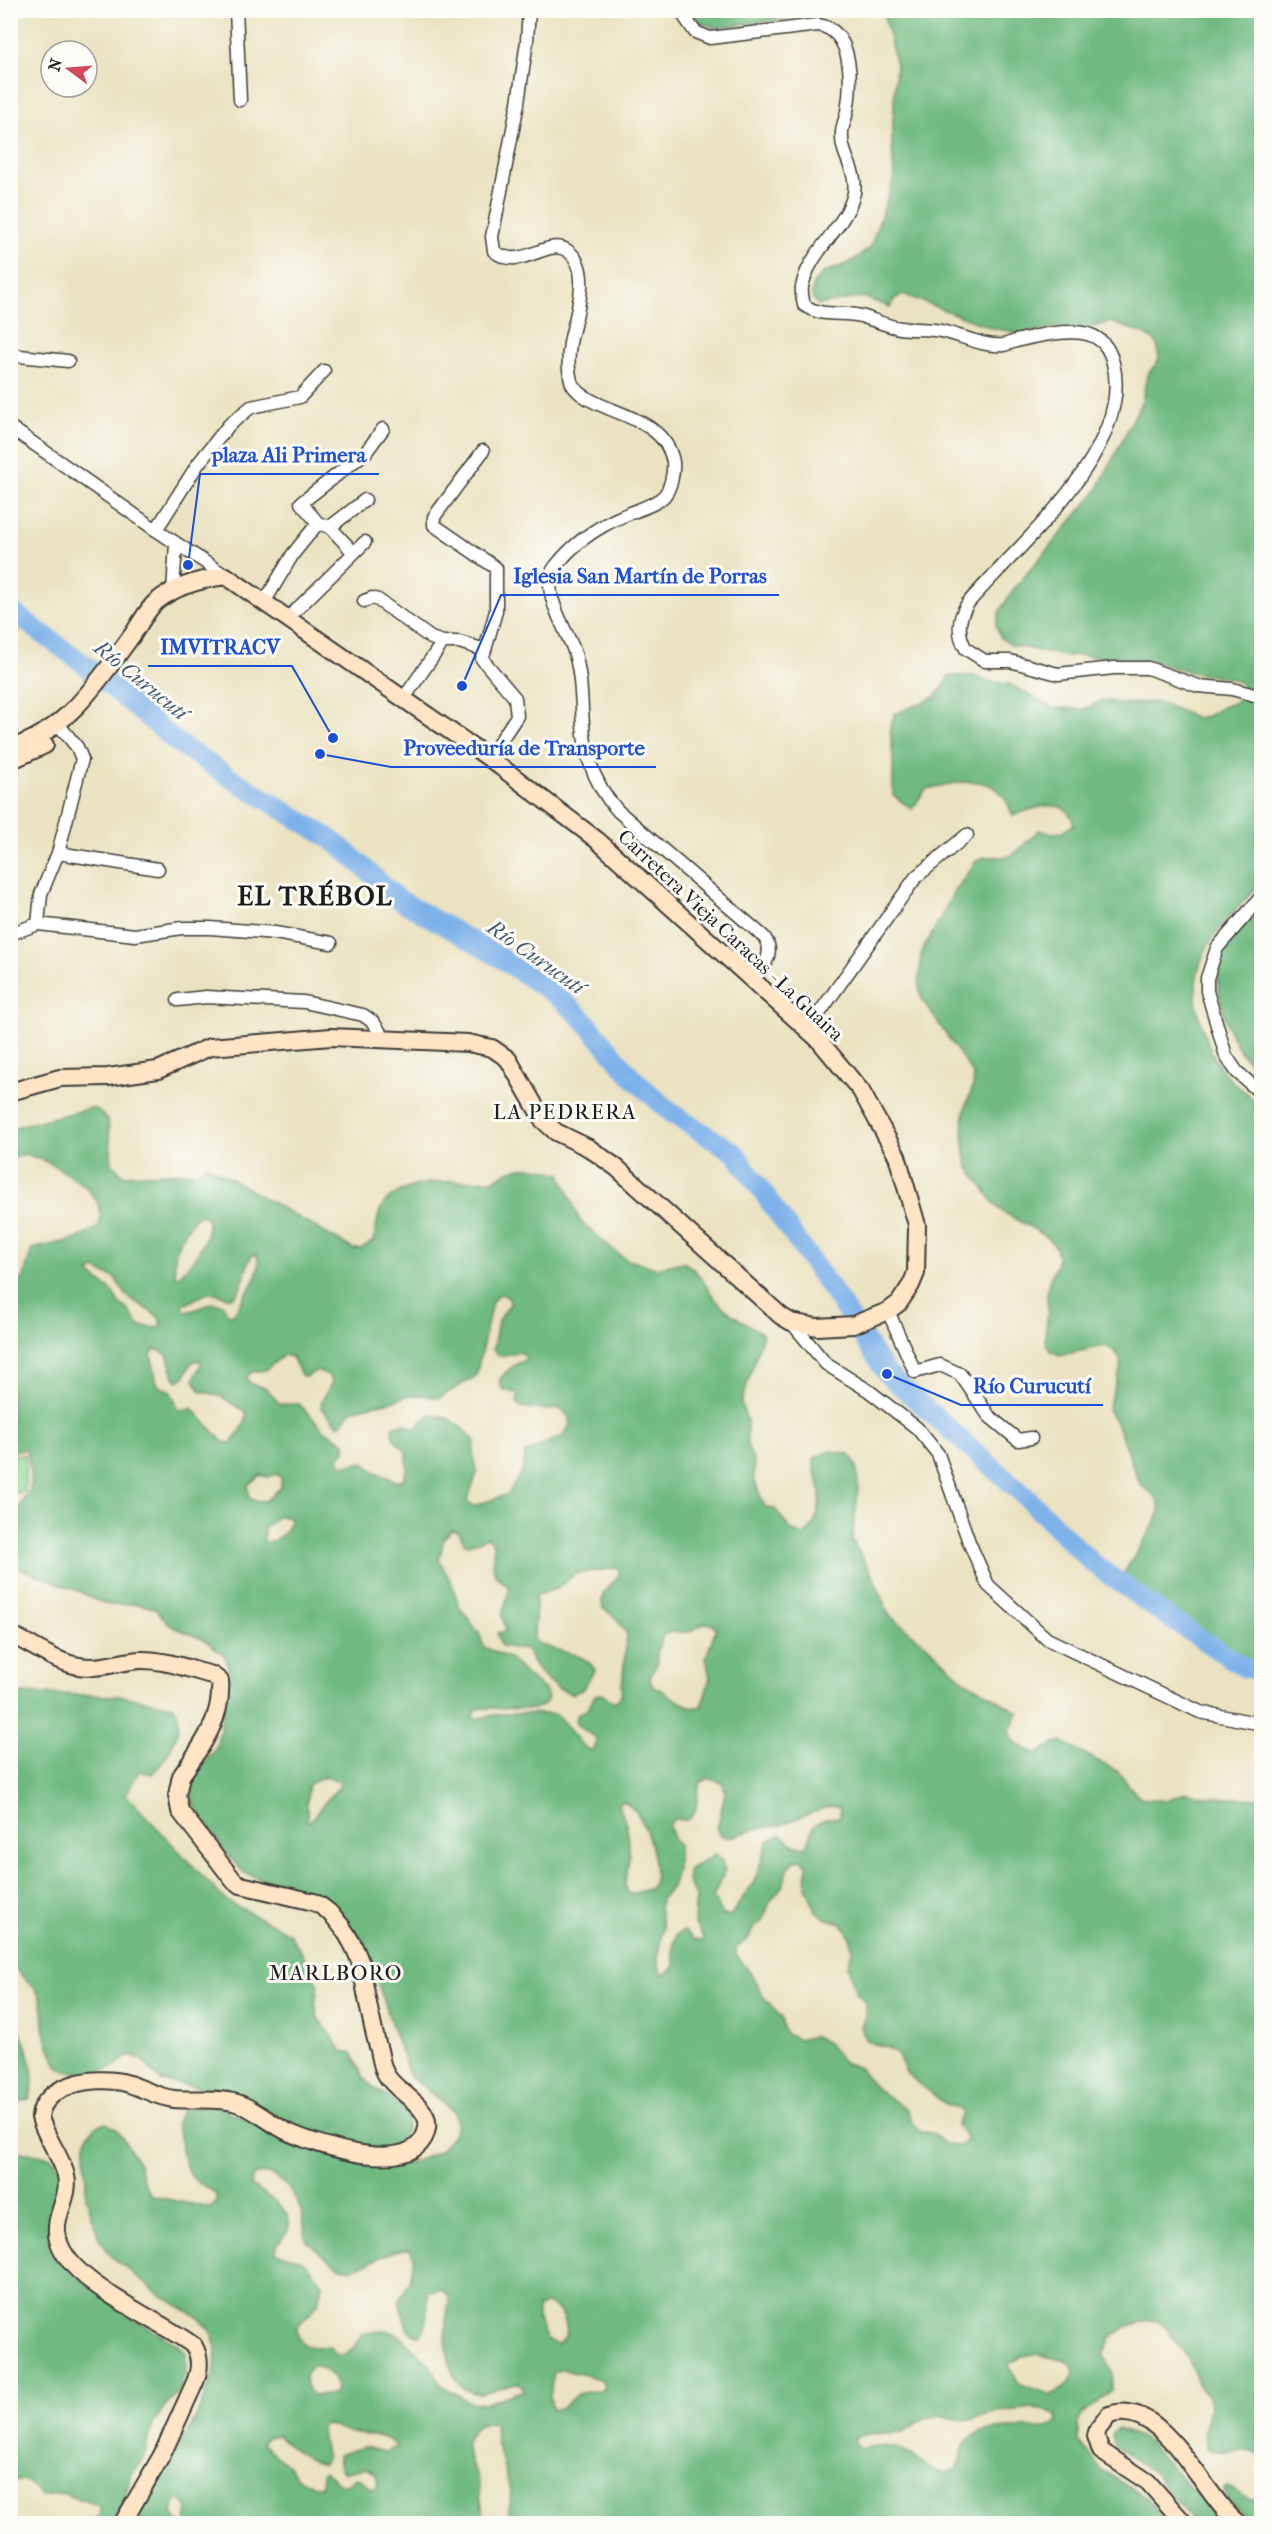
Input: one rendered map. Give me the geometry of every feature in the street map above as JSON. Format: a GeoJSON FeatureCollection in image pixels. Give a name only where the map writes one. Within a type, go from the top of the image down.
{"type":"FeatureCollection","features":[{"type":"Feature","properties":{"kind":"main road","name":"Carretera Vieja Caracas - La Guaira"},"geometry":{"type":"LineString","coordinates":[[10,1092],[60,1078],[108,1077],[158,1070],[200,1050],[225,1044],[331,1037],[468,1043],[501,1052],[508,1059],[543,1120],[550,1127],[589,1148],[617,1168],[781,1316],[791,1322],[817,1327],[846,1327],[864,1321],[888,1311],[906,1294],[916,1273],[917,1225],[897,1156],[861,1091],[818,1039],[597,840],[489,758],[226,576]]}},
{"type":"Feature","properties":{"kind":"main road"},"geometry":{"type":"LineString","coordinates":[[10,761],[44,746],[83,706],[173,592],[200,580],[226,576]]}},
{"type":"Feature","properties":{"kind":"main road"},"geometry":{"type":"LineString","coordinates":[[10,748],[60,728]]}},
{"type":"Feature","properties":{"kind":"main road"},"geometry":{"type":"LineString","coordinates":[[10,1634],[62,1662],[74,1665],[86,1667],[156,1660],[212,1675],[220,1681],[219,1708],[212,1727],[180,1776],[178,1785],[180,1811],[234,1881],[241,1885],[314,1902],[322,1905],[334,1917],[360,1961],[372,2026],[385,2074],[391,2083],[421,2109],[428,2122],[427,2130],[417,2145],[396,2155],[378,2157],[349,2151],[288,2132],[238,2103],[175,2099],[106,2079],[71,2086],[47,2097],[41,2107],[40,2117],[67,2178],[57,2224],[58,2241],[65,2255],[96,2285],[194,2346],[199,2359],[199,2372],[162,2455],[122,2523]]}},
{"type":"Feature","properties":{"kind":"main road"},"geometry":{"type":"LineString","coordinates":[[1185,2523],[1148,2482],[1101,2451],[1096,2436],[1098,2428],[1109,2415],[1125,2413],[1160,2428],[1210,2494],[1239,2523]]}},
{"type":"Feature","properties":{"kind":"street"},"geometry":{"type":"LineString","coordinates":[[236,10],[240,100]]}},
{"type":"Feature","properties":{"kind":"street"},"geometry":{"type":"LineString","coordinates":[[529,10],[518,104],[493,227],[494,251],[507,258],[522,259],[557,248],[566,250],[573,256],[581,280],[580,300],[569,353],[572,384],[586,397],[646,426],[662,441],[673,464],[670,486],[663,497],[611,521],[564,555],[553,568],[550,578],[551,595],[574,650],[581,692],[585,741],[590,761],[604,795],[618,812],[764,937],[769,953],[763,967],[753,980]]}},
{"type":"Feature","properties":{"kind":"street"},"geometry":{"type":"LineString","coordinates":[[680,10],[695,32],[710,38],[818,25],[833,30],[841,41],[849,68],[850,86],[842,133],[845,151],[855,178],[854,192],[852,201],[838,226],[805,277],[802,289],[804,305],[811,310],[828,315],[859,315],[897,328],[923,328],[946,332],[992,345],[1003,345],[1057,333],[1084,333],[1105,343],[1110,352],[1116,377],[1115,393],[1111,412],[1093,458],[1072,490],[968,603],[961,616],[959,629],[966,650],[985,661],[1010,661],[1058,674],[1114,668],[1148,668],[1198,687],[1232,689],[1262,698]]}},
{"type":"Feature","properties":{"kind":"street"},"geometry":{"type":"LineString","coordinates":[[10,356],[68,361]]}},
{"type":"Feature","properties":{"kind":"street"},"geometry":{"type":"LineString","coordinates":[[156,530],[198,464],[229,425],[251,407],[300,397],[324,371]]}},
{"type":"Feature","properties":{"kind":"street"},"geometry":{"type":"LineString","coordinates":[[10,427],[156,530],[226,576]]}},
{"type":"Feature","properties":{"kind":"street"},"geometry":{"type":"LineString","coordinates":[[354,553],[301,503],[366,452],[383,429]]}},
{"type":"Feature","properties":{"kind":"street"},"geometry":{"type":"LineString","coordinates":[[483,452],[434,517],[434,525],[496,568],[496,611],[482,658],[515,699],[517,716],[489,758]]}},
{"type":"Feature","properties":{"kind":"street"},"geometry":{"type":"LineString","coordinates":[[265,601],[304,539],[365,500]]}},
{"type":"Feature","properties":{"kind":"street"},"geometry":{"type":"LineString","coordinates":[[288,618],[365,542]]}},
{"type":"Feature","properties":{"kind":"street"},"geometry":{"type":"LineString","coordinates":[[173,592],[176,543]]}},
{"type":"Feature","properties":{"kind":"street"},"geometry":{"type":"LineString","coordinates":[[364,601],[372,598],[378,600],[431,638],[443,642],[459,642],[485,650]]}},
{"type":"Feature","properties":{"kind":"street"},"geometry":{"type":"LineString","coordinates":[[404,698],[443,642]]}},
{"type":"Feature","properties":{"kind":"street"},"geometry":{"type":"LineString","coordinates":[[38,924],[40,894],[58,853],[82,759],[77,747],[60,728]]}},
{"type":"Feature","properties":{"kind":"street"},"geometry":{"type":"LineString","coordinates":[[807,1029],[916,877],[967,835]]}},
{"type":"Feature","properties":{"kind":"street"},"geometry":{"type":"LineString","coordinates":[[58,853],[158,869]]}},
{"type":"Feature","properties":{"kind":"street"},"geometry":{"type":"LineString","coordinates":[[1262,896],[1217,948],[1207,978],[1207,991],[1226,1056],[1237,1072],[1262,1094]]}},
{"type":"Feature","properties":{"kind":"street"},"geometry":{"type":"LineString","coordinates":[[10,933],[38,924],[135,935],[182,928],[210,928],[274,933],[332,943]]}},
{"type":"Feature","properties":{"kind":"street"},"geometry":{"type":"LineString","coordinates":[[178,1000],[206,997],[304,1002],[363,1015],[373,1022],[384,1038]]}},
{"type":"Feature","properties":{"kind":"street"},"geometry":{"type":"LineString","coordinates":[[888,1311],[915,1371],[940,1365],[960,1374],[989,1416],[1018,1440],[1031,1438]]}},
{"type":"Feature","properties":{"kind":"street"},"geometry":{"type":"LineString","coordinates":[[791,1322],[826,1364],[869,1391],[917,1428],[938,1454],[969,1542],[988,1585],[1047,1639],[1079,1657],[1200,1712],[1262,1724]]}},
{"type":"Feature","properties":{"kind":"green space"},"geometry":{"type":"Polygon","coordinates":[[[689,11],[815,11],[791,18],[716,28],[697,21],[689,11]]]}},
{"type":"Feature","properties":{"kind":"green space"},"geometry":{"type":"Polygon","coordinates":[[[883,11],[1261,11],[1261,882],[1220,928],[1201,960],[1196,998],[1202,1027],[1217,1061],[1229,1079],[1261,1108],[1261,1683],[1219,1660],[1202,1643],[1175,1627],[1153,1606],[1138,1597],[1120,1579],[1157,1518],[1159,1504],[1157,1498],[1140,1484],[1116,1422],[1108,1409],[1121,1365],[1119,1358],[1114,1351],[1105,1346],[1061,1355],[1048,1348],[1045,1336],[1048,1315],[1047,1292],[1058,1260],[1055,1247],[1040,1232],[999,1209],[969,1168],[964,1147],[964,1121],[973,1074],[922,999],[919,986],[921,954],[952,896],[976,861],[984,857],[1006,857],[1014,854],[1039,830],[1057,833],[1074,824],[1070,815],[1057,806],[1039,807],[1013,816],[1002,794],[995,788],[976,782],[926,789],[912,809],[893,795],[890,726],[895,714],[935,697],[945,685],[948,676],[973,676],[986,681],[1009,684],[1053,708],[1085,709],[1102,700],[1125,704],[1159,702],[1197,718],[1207,716],[1234,703],[1243,695],[1244,690],[1240,683],[1233,679],[1195,673],[1140,659],[1072,655],[1068,657],[1011,645],[1001,638],[996,625],[1000,611],[1013,590],[1096,492],[1142,401],[1147,375],[1159,360],[1157,343],[1145,334],[1111,322],[1092,327],[1060,327],[1021,334],[989,327],[905,295],[895,298],[890,307],[863,297],[818,305],[812,297],[813,284],[823,273],[849,263],[870,248],[894,179],[892,141],[896,65],[883,11]]]}},
{"type":"Feature","properties":{"kind":"green space"},"geometry":{"type":"Polygon","coordinates":[[[1261,907],[1261,1067],[1251,1062],[1241,1052],[1233,1039],[1222,1005],[1218,974],[1227,947],[1261,907]]]}},
{"type":"Feature","properties":{"kind":"green space"},"geometry":{"type":"Polygon","coordinates":[[[91,1108],[98,1110],[108,1120],[112,1163],[123,1175],[197,1172],[207,1165],[353,1249],[361,1249],[373,1241],[380,1210],[387,1200],[403,1190],[440,1182],[491,1180],[519,1168],[541,1169],[561,1174],[580,1221],[618,1254],[628,1260],[656,1268],[683,1262],[699,1275],[721,1305],[763,1334],[741,1404],[747,1420],[747,1445],[754,1463],[754,1479],[764,1505],[775,1509],[791,1530],[804,1535],[813,1526],[820,1498],[814,1464],[815,1457],[831,1451],[850,1454],[857,1467],[858,1492],[852,1540],[873,1576],[889,1615],[930,1648],[961,1678],[1018,1712],[1009,1732],[1017,1743],[1037,1753],[1061,1741],[1117,1771],[1138,1796],[1147,1799],[1167,1800],[1187,1792],[1208,1797],[1261,1799],[1261,2455],[1246,2451],[1207,2449],[1204,2433],[1211,2405],[1208,2397],[1200,2388],[1189,2360],[1165,2326],[1157,2321],[1148,2320],[1126,2327],[1110,2339],[1104,2355],[1113,2373],[1112,2390],[1083,2414],[1078,2423],[1078,2441],[1103,2471],[1148,2499],[1171,2523],[186,2524],[188,2508],[182,2500],[177,2499],[173,2512],[178,2523],[132,2523],[195,2420],[215,2370],[216,2348],[210,2329],[199,2318],[159,2294],[112,2257],[99,2239],[86,2197],[85,2144],[88,2135],[97,2126],[106,2123],[118,2130],[139,2164],[144,2184],[152,2196],[211,2208],[216,2202],[216,2194],[188,2172],[181,2150],[181,2140],[176,2123],[182,2109],[215,2105],[299,2143],[377,2166],[416,2161],[439,2151],[452,2137],[457,2124],[454,2112],[409,2075],[364,1942],[350,1928],[271,1884],[243,1872],[226,1853],[195,1806],[192,1794],[195,1775],[216,1748],[219,1735],[229,1671],[223,1654],[203,1639],[173,1627],[154,1608],[138,1604],[110,1605],[11,1565],[11,1519],[30,1490],[31,1481],[27,1450],[11,1451],[11,1291],[24,1276],[32,1249],[77,1239],[99,1227],[101,1215],[97,1201],[86,1187],[52,1164],[26,1154],[11,1159],[11,1128],[91,1108]],[[197,1216],[179,1244],[175,1259],[176,1276],[179,1276],[203,1244],[208,1222],[205,1216],[197,1216]],[[256,1254],[252,1255],[236,1295],[229,1297],[209,1293],[183,1306],[184,1311],[218,1303],[223,1305],[228,1315],[234,1314],[256,1276],[258,1261],[256,1254]],[[95,1269],[89,1272],[112,1291],[139,1326],[156,1328],[161,1325],[159,1317],[127,1296],[115,1278],[95,1269]],[[502,1294],[492,1302],[476,1376],[439,1398],[423,1395],[405,1396],[397,1400],[358,1408],[350,1412],[342,1424],[338,1425],[321,1408],[322,1401],[332,1382],[328,1375],[317,1370],[306,1377],[301,1375],[292,1357],[284,1355],[265,1370],[252,1372],[246,1378],[251,1384],[266,1388],[280,1404],[299,1404],[325,1431],[345,1443],[345,1451],[339,1458],[342,1466],[364,1462],[376,1472],[397,1482],[404,1479],[407,1453],[394,1438],[393,1426],[404,1424],[415,1429],[429,1416],[442,1416],[448,1419],[460,1426],[475,1441],[473,1454],[477,1473],[467,1501],[474,1506],[508,1494],[523,1470],[525,1453],[563,1436],[571,1424],[569,1417],[559,1408],[548,1410],[520,1407],[517,1402],[519,1394],[506,1391],[500,1386],[506,1372],[526,1357],[520,1352],[499,1356],[493,1350],[498,1321],[510,1304],[509,1298],[502,1294]],[[155,1349],[151,1354],[157,1383],[160,1387],[170,1390],[179,1410],[192,1408],[223,1442],[231,1443],[244,1425],[246,1412],[222,1397],[200,1390],[194,1380],[201,1364],[200,1360],[192,1362],[184,1377],[178,1381],[174,1377],[167,1354],[155,1349]],[[276,1474],[268,1477],[260,1475],[248,1485],[249,1497],[258,1502],[267,1500],[281,1487],[281,1477],[276,1474]],[[278,1516],[264,1528],[263,1542],[273,1542],[284,1533],[290,1522],[289,1517],[278,1516]],[[452,1530],[444,1538],[439,1560],[452,1584],[459,1606],[479,1633],[484,1647],[511,1659],[545,1690],[548,1698],[544,1705],[533,1709],[483,1708],[475,1710],[473,1717],[476,1719],[499,1714],[556,1715],[581,1744],[592,1751],[596,1738],[581,1728],[575,1720],[579,1713],[587,1710],[595,1695],[601,1694],[615,1702],[621,1696],[627,1634],[617,1619],[603,1608],[602,1602],[604,1593],[619,1575],[619,1570],[616,1568],[575,1574],[558,1588],[535,1596],[535,1641],[583,1658],[595,1670],[582,1690],[572,1694],[558,1688],[539,1672],[526,1650],[501,1646],[497,1633],[506,1631],[502,1615],[510,1587],[494,1572],[493,1543],[488,1537],[468,1545],[465,1544],[459,1532],[452,1530]],[[704,1623],[690,1632],[672,1632],[663,1635],[657,1651],[657,1663],[650,1678],[652,1686],[690,1706],[702,1706],[710,1677],[706,1658],[716,1629],[712,1624],[704,1623]],[[325,1777],[309,1784],[307,1820],[309,1822],[340,1786],[339,1781],[325,1777]],[[708,1778],[700,1783],[696,1808],[687,1820],[674,1819],[669,1825],[673,1839],[678,1845],[677,1871],[672,1887],[661,1899],[659,1908],[663,1928],[657,1958],[662,1975],[673,1970],[673,1946],[676,1935],[684,1931],[695,1940],[703,1941],[694,1922],[696,1896],[687,1881],[689,1869],[715,1854],[721,1859],[725,1871],[713,1897],[723,1915],[730,1916],[754,1882],[768,1841],[780,1835],[793,1844],[805,1847],[814,1825],[825,1819],[840,1817],[840,1808],[832,1806],[781,1825],[756,1829],[727,1838],[719,1834],[717,1830],[725,1793],[723,1783],[708,1778]],[[624,1801],[618,1806],[626,1825],[629,1855],[624,1884],[628,1893],[632,1894],[651,1888],[655,1872],[652,1851],[642,1821],[637,1812],[624,1801]],[[800,1859],[793,1861],[783,1885],[770,1902],[763,1920],[753,1929],[748,1939],[736,1948],[736,1955],[749,1971],[763,1996],[781,2017],[784,2032],[798,2040],[814,2036],[828,2043],[844,2063],[860,2068],[873,2086],[907,2110],[912,2123],[921,2132],[932,2133],[945,2144],[960,2146],[967,2139],[957,2125],[962,2114],[961,2110],[947,2105],[907,2074],[897,2054],[890,2049],[866,2041],[861,2027],[865,2016],[865,2002],[856,1992],[848,1967],[852,1950],[851,1938],[841,1923],[825,1918],[816,1911],[806,1887],[807,1864],[800,1859]],[[256,2174],[252,2177],[251,2186],[284,2210],[289,2226],[286,2235],[277,2244],[276,2253],[292,2256],[304,2262],[313,2270],[322,2284],[318,2304],[297,2327],[303,2343],[313,2347],[330,2347],[334,2354],[343,2355],[353,2348],[363,2334],[387,2330],[399,2335],[431,2366],[440,2384],[467,2401],[484,2404],[524,2390],[520,2383],[475,2393],[460,2385],[451,2368],[447,2348],[446,2327],[449,2298],[443,2290],[436,2289],[428,2292],[428,2308],[421,2335],[413,2334],[408,2330],[399,2300],[410,2282],[414,2257],[410,2249],[402,2249],[359,2266],[345,2268],[330,2261],[307,2241],[301,2210],[293,2194],[281,2180],[265,2174],[256,2174]],[[546,2303],[538,2308],[538,2320],[547,2340],[558,2344],[565,2337],[565,2321],[556,2308],[546,2303]],[[1036,2354],[1022,2356],[1008,2365],[1018,2383],[1052,2395],[1064,2388],[1073,2378],[1075,2369],[1067,2361],[1036,2354]],[[313,2365],[305,2374],[306,2388],[314,2395],[334,2395],[336,2387],[331,2375],[313,2365]],[[564,2369],[553,2372],[550,2398],[553,2410],[561,2409],[577,2394],[604,2389],[602,2381],[564,2369]],[[1032,2408],[998,2412],[966,2421],[940,2415],[923,2419],[903,2432],[868,2434],[855,2437],[854,2440],[862,2449],[886,2447],[900,2449],[932,2470],[947,2472],[957,2470],[964,2446],[977,2434],[996,2429],[1048,2428],[1057,2421],[1056,2416],[1051,2412],[1032,2408]],[[492,2422],[478,2426],[469,2435],[466,2450],[476,2474],[484,2515],[495,2521],[508,2518],[511,2492],[496,2441],[495,2424],[492,2422]],[[324,2424],[322,2437],[326,2459],[323,2464],[299,2452],[278,2435],[267,2437],[261,2443],[287,2464],[296,2477],[313,2486],[321,2486],[322,2474],[325,2472],[340,2484],[347,2485],[356,2478],[362,2480],[371,2489],[376,2488],[378,2481],[375,2473],[365,2468],[345,2472],[340,2469],[338,2455],[363,2447],[386,2452],[397,2447],[382,2437],[352,2433],[324,2424]]]}},
{"type":"Feature","properties":{"kind":"green space"},"geometry":{"type":"Polygon","coordinates":[[[11,1455],[25,1455],[25,1492],[11,1492],[11,1455]]]}},
{"type":"Feature","properties":{"kind":"green space"},"geometry":{"type":"Polygon","coordinates":[[[10,1693],[122,1696],[173,1706],[179,1722],[169,1751],[152,1774],[139,1771],[126,1795],[225,1900],[289,1933],[310,1966],[318,1986],[315,2003],[318,2018],[342,2051],[352,2053],[364,2078],[375,2089],[405,2109],[408,2119],[400,2142],[392,2148],[360,2148],[301,2131],[235,2094],[162,2081],[144,2062],[131,2056],[106,2070],[78,2073],[60,2068],[46,2036],[40,1997],[34,1987],[11,1963],[10,1693]]]}},
{"type":"Feature","properties":{"kind":"green space"},"geometry":{"type":"Polygon","coordinates":[[[11,2021],[22,2036],[30,2058],[33,2080],[29,2099],[17,2103],[11,2119],[11,2021]]]}},
{"type":"Feature","properties":{"kind":"green space"},"geometry":{"type":"Polygon","coordinates":[[[10,2146],[23,2152],[50,2158],[64,2171],[56,2216],[70,2271],[131,2318],[177,2344],[186,2354],[186,2368],[181,2389],[164,2407],[153,2424],[144,2457],[131,2476],[121,2510],[113,2523],[75,2523],[97,2518],[100,2506],[62,2493],[42,2496],[26,2480],[11,2481],[10,2146]]]}},
{"type":"Feature","properties":{"kind":"green space"},"geometry":{"type":"Polygon","coordinates":[[[1117,2429],[1140,2437],[1149,2444],[1224,2523],[1194,2523],[1154,2473],[1114,2445],[1111,2434],[1117,2429]]]}},
{"type":"Feature","properties":{"kind":"green space"},"geometry":{"type":"Polygon","coordinates":[[[1226,2487],[1249,2499],[1261,2500],[1261,2523],[1244,2515],[1233,2506],[1226,2496],[1224,2490],[1226,2487]]]}},
{"type":"Feature","properties":{"kind":"waterway","name":"Río Curucutí"},"geometry":{"type":"LineString","coordinates":[[10,610],[85,665],[178,743],[329,838],[398,899],[499,957],[561,999],[586,1022],[631,1076],[671,1113],[735,1153],[836,1296],[887,1374],[1025,1496],[1091,1562],[1160,1612],[1245,1668],[1262,1671]]}},
{"type":"Feature","properties":{"kind":"place","name":"plaza Ali Primera"},"geometry":{"type":"Point","coordinates":[188,565]}},
{"type":"Feature","properties":{"kind":"place","name":"Iglesia San Martín de Porras"},"geometry":{"type":"Point","coordinates":[462,686]}},
{"type":"Feature","properties":{"kind":"place","name":"IMVITRACV"},"geometry":{"type":"Point","coordinates":[333,738]}},
{"type":"Feature","properties":{"kind":"place","name":"Proveeduría de Transporte"},"geometry":{"type":"Point","coordinates":[320,754]}},
{"type":"Feature","properties":{"kind":"place","name":"Río Curucutí"},"geometry":{"type":"Point","coordinates":[887,1374]}},
{"type":"Feature","properties":{"kind":"district","name":"EL TRÉBOL"},"geometry":{"type":"Point","coordinates":[315,896]}},
{"type":"Feature","properties":{"kind":"district","name":"LA PEDRERA"},"geometry":{"type":"Point","coordinates":[565,1112]}},
{"type":"Feature","properties":{"kind":"district","name":"MARLBORO"},"geometry":{"type":"Point","coordinates":[336,1973]}}]}
